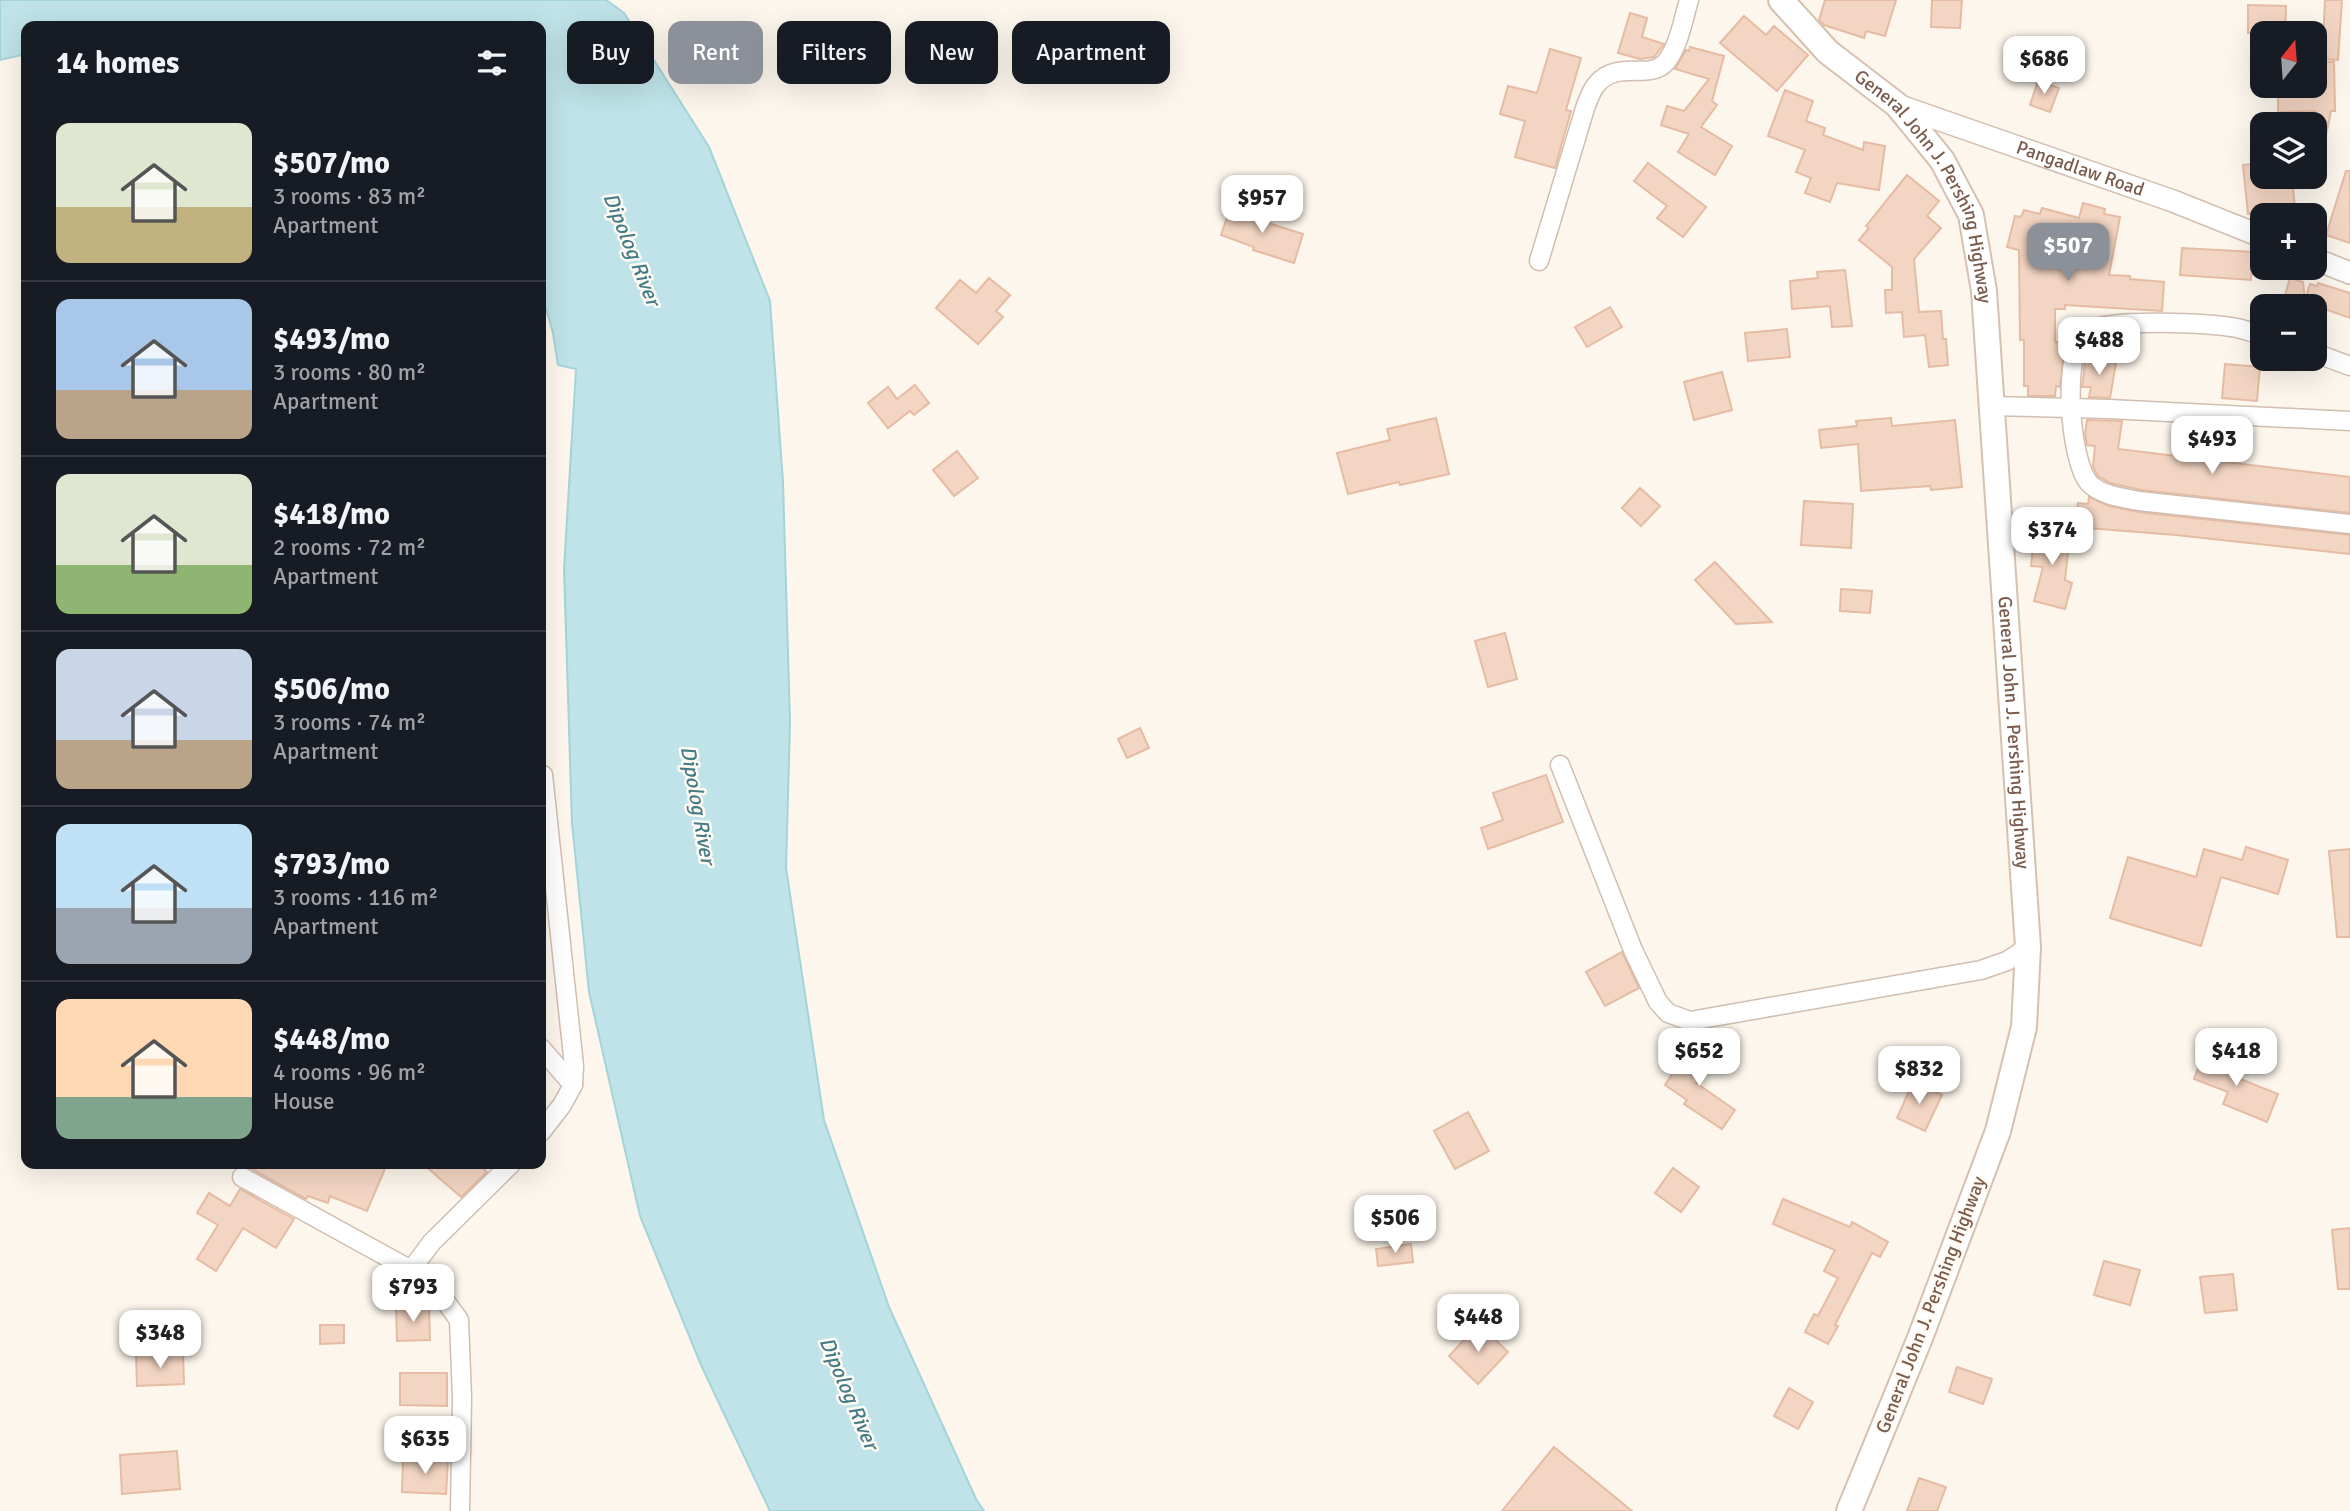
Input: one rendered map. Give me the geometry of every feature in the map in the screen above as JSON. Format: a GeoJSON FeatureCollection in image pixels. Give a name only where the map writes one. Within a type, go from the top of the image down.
{"type":"FeatureCollection","features":[{"type":"Feature","properties":{"kind":"main road","name":"General John J. Pershing Highway"},"geometry":{"type":"LineString","coordinates":[[1781,0],[1828,52],[1898,105],[1941,160],[1971,215],[1983,291],[2028,947],[2024,1027],[1997,1131],[1920,1338],[1849,1511]]}},
{"type":"Feature","properties":{"kind":"street"},"geometry":{"type":"LineString","coordinates":[[1539,261],[1586,105],[1596,84],[1609,74],[1629,70],[1652,71],[1665,64],[1675,47],[1689,0]]}},
{"type":"Feature","properties":{"kind":"street","name":"Pangadlaw Road"},"geometry":{"type":"LineString","coordinates":[[1898,105],[2173,201],[2250,232]]}},
{"type":"Feature","properties":{"kind":"street"},"geometry":{"type":"LineString","coordinates":[[2327,263],[2350,272]]}},
{"type":"Feature","properties":{"kind":"street"},"geometry":{"type":"LineString","coordinates":[[2250,332],[2236,328],[2147,323],[2107,325],[2086,332],[2075,349],[2071,369],[2072,409],[2079,468],[2090,485],[2111,495],[2139,501],[2350,524]]}},
{"type":"Feature","properties":{"kind":"street"},"geometry":{"type":"LineString","coordinates":[[2327,357],[2350,366]]}},
{"type":"Feature","properties":{"kind":"street"},"geometry":{"type":"LineString","coordinates":[[1991,406],[2350,421]]}},
{"type":"Feature","properties":{"kind":"street"},"geometry":{"type":"LineString","coordinates":[[1560,765],[1633,950],[1658,1002],[1668,1013],[1681,1020],[1690,1021],[1981,970],[2007,961],[2028,947]]}},
{"type":"Feature","properties":{"kind":"street"},"geometry":{"type":"LineString","coordinates":[[546,803],[574,1066],[573,1085],[546,1126]]}},
{"type":"Feature","properties":{"kind":"street"},"geometry":{"type":"LineString","coordinates":[[546,1054],[573,1085]]}},
{"type":"Feature","properties":{"kind":"street"},"geometry":{"type":"LineString","coordinates":[[411,1270],[432,1242],[506,1169]]}},
{"type":"Feature","properties":{"kind":"street"},"geometry":{"type":"LineString","coordinates":[[242,1177],[411,1270],[438,1291],[459,1320],[462,1387],[460,1511]]}},
{"type":"Feature","properties":{"kind":"water","name":"Dipolog River"},"geometry":{"type":"Polygon","coordinates":[[[0,0],[606,0],[624,13],[629,21],[567,21],[567,84],[654,84],[654,60],[709,147],[770,301],[783,482],[790,722],[786,868],[824,1120],[889,1307],[976,1499],[984,1511],[770,1511],[701,1365],[640,1216],[589,992],[572,823],[564,569],[576,369],[558,365],[546,308],[546,21],[21,21],[21,55],[0,60],[0,0]]]}},
{"type":"Feature","properties":{"kind":"building"},"geometry":{"type":"Polygon","coordinates":[[[1825,0],[1896,0],[1885,36],[1866,31],[1864,38],[1824,25],[1819,20],[1825,0]]]}},
{"type":"Feature","properties":{"kind":"building"},"geometry":{"type":"Polygon","coordinates":[[[1932,0],[1962,0],[1960,28],[1931,27],[1932,0]]]}},
{"type":"Feature","properties":{"kind":"building"},"geometry":{"type":"Polygon","coordinates":[[[2325,0],[2342,0],[2338,60],[2328,59],[2328,21],[2324,21],[2325,0]]]}},
{"type":"Feature","properties":{"kind":"building"},"geometry":{"type":"Polygon","coordinates":[[[2248,5],[2286,6],[2285,21],[2250,21],[2248,33],[2248,5]]]}},
{"type":"Feature","properties":{"kind":"building"},"geometry":{"type":"Polygon","coordinates":[[[1630,13],[1647,18],[1642,37],[1664,44],[1654,57],[1640,59],[1618,53],[1630,13]]]}},
{"type":"Feature","properties":{"kind":"building"},"geometry":{"type":"Polygon","coordinates":[[[1744,16],[1766,35],[1774,26],[1808,55],[1777,91],[1720,43],[1744,16]]]}},
{"type":"Feature","properties":{"kind":"building"},"geometry":{"type":"Polygon","coordinates":[[[1690,47],[1724,56],[1712,101],[1717,105],[1701,127],[1732,146],[1715,175],[1678,152],[1689,134],[1661,125],[1667,106],[1684,111],[1709,79],[1675,69],[1690,47]]]}},
{"type":"Feature","properties":{"kind":"building"},"geometry":{"type":"Polygon","coordinates":[[[1550,49],[1581,58],[1566,110],[1571,111],[1555,168],[1515,157],[1525,121],[1500,114],[1508,86],[1537,93],[1550,49]]]}},
{"type":"Feature","properties":{"kind":"building"},"geometry":{"type":"Polygon","coordinates":[[[2328,62],[2334,62],[2335,111],[2331,111],[2327,130],[2327,112],[2278,112],[2278,98],[2328,98],[2328,62]]]}},
{"type":"Feature","properties":{"kind":"building"},"geometry":{"type":"Polygon","coordinates":[[[2038,81],[2059,88],[2050,112],[2030,105],[2038,81]]]}},
{"type":"Feature","properties":{"kind":"building"},"geometry":{"type":"Polygon","coordinates":[[[1785,90],[1813,101],[1806,121],[1825,128],[1823,135],[1863,150],[1864,142],[1885,146],[1879,190],[1837,183],[1830,202],[1805,193],[1811,178],[1796,172],[1805,150],[1768,136],[1785,90]]]}},
{"type":"Feature","properties":{"kind":"building"},"geometry":{"type":"Polygon","coordinates":[[[1648,163],[1706,207],[1683,237],[1657,218],[1667,206],[1634,181],[1648,163]]]}},
{"type":"Feature","properties":{"kind":"building"},"geometry":{"type":"Polygon","coordinates":[[[2250,164],[2250,189],[2293,189],[2294,203],[2250,203],[2248,214],[2243,165],[2250,164]]]}},
{"type":"Feature","properties":{"kind":"building"},"geometry":{"type":"Polygon","coordinates":[[[2346,171],[2350,171],[2350,243],[2327,235],[2346,171]]]}},
{"type":"Feature","properties":{"kind":"building"},"geometry":{"type":"Polygon","coordinates":[[[1907,175],[1939,201],[1927,216],[1941,228],[1914,259],[1919,312],[1941,311],[1948,365],[1929,367],[1925,335],[1904,337],[1902,312],[1886,313],[1885,290],[1892,290],[1892,267],[1859,240],[1869,228],[1866,226],[1907,175]]]}},
{"type":"Feature","properties":{"kind":"building"},"geometry":{"type":"Polygon","coordinates":[[[2083,203],[2105,209],[2104,214],[2120,217],[2109,275],[2164,282],[2162,311],[2065,305],[2065,309],[2055,309],[2055,342],[2062,342],[2061,351],[2064,352],[2060,387],[2056,386],[2055,396],[2028,396],[2028,386],[2024,386],[2024,340],[2020,340],[2019,250],[2007,247],[2015,216],[2021,217],[2024,210],[2040,214],[2042,208],[2079,218],[2083,203]]]}},
{"type":"Feature","properties":{"kind":"building"},"geometry":{"type":"Polygon","coordinates":[[[1231,206],[1250,213],[1249,217],[1303,234],[1294,263],[1253,250],[1254,247],[1221,235],[1231,206]]]}},
{"type":"Feature","properties":{"kind":"building"},"geometry":{"type":"Polygon","coordinates":[[[2182,248],[2250,252],[2250,280],[2180,275],[2182,248]]]}},
{"type":"Feature","properties":{"kind":"building"},"geometry":{"type":"Polygon","coordinates":[[[1845,270],[1852,326],[1832,327],[1830,306],[1792,309],[1790,281],[1818,278],[1817,272],[1845,270]]]}},
{"type":"Feature","properties":{"kind":"building"},"geometry":{"type":"Polygon","coordinates":[[[989,278],[1010,295],[996,311],[1003,317],[978,344],[936,308],[960,280],[976,293],[989,278]]]}},
{"type":"Feature","properties":{"kind":"building"},"geometry":{"type":"Polygon","coordinates":[[[2289,280],[2303,282],[2304,294],[2285,294],[2289,280]]]}},
{"type":"Feature","properties":{"kind":"building"},"geometry":{"type":"Polygon","coordinates":[[[2318,283],[2350,293],[2350,318],[2327,310],[2327,294],[2307,294],[2310,284],[2317,286],[2318,283]]]}},
{"type":"Feature","properties":{"kind":"building"},"geometry":{"type":"Polygon","coordinates":[[[1610,307],[1622,327],[1587,347],[1575,327],[1610,307]]]}},
{"type":"Feature","properties":{"kind":"building"},"geometry":{"type":"Polygon","coordinates":[[[1787,329],[1790,357],[1748,361],[1745,333],[1787,329]]]}},
{"type":"Feature","properties":{"kind":"building"},"geometry":{"type":"Polygon","coordinates":[[[2086,357],[2116,363],[2110,398],[2089,397],[2091,387],[2082,387],[2086,357]]]}},
{"type":"Feature","properties":{"kind":"building"},"geometry":{"type":"Polygon","coordinates":[[[2225,364],[2250,366],[2250,371],[2260,371],[2257,401],[2222,398],[2225,364]]]}},
{"type":"Feature","properties":{"kind":"building"},"geometry":{"type":"Polygon","coordinates":[[[1722,372],[1732,410],[1694,420],[1684,382],[1722,372]]]}},
{"type":"Feature","properties":{"kind":"building"},"geometry":{"type":"Polygon","coordinates":[[[915,385],[929,403],[914,415],[910,411],[888,428],[868,403],[888,387],[897,399],[915,385]]]}},
{"type":"Feature","properties":{"kind":"building"},"geometry":{"type":"Polygon","coordinates":[[[1436,418],[1449,474],[1348,494],[1337,453],[1390,440],[1387,429],[1436,418]]]}},
{"type":"Feature","properties":{"kind":"building"},"geometry":{"type":"Polygon","coordinates":[[[1891,418],[1892,426],[1955,420],[1962,487],[1931,490],[1930,486],[1861,491],[1858,444],[1821,448],[1819,430],[1857,426],[1856,421],[1891,418]]]}},
{"type":"Feature","properties":{"kind":"building"},"geometry":{"type":"Polygon","coordinates":[[[2087,420],[2122,421],[2118,449],[2350,477],[2350,513],[2141,490],[2110,483],[2098,476],[2093,467],[2095,446],[2087,445],[2087,420]]]}},
{"type":"Feature","properties":{"kind":"building"},"geometry":{"type":"Polygon","coordinates":[[[957,451],[978,478],[954,496],[933,470],[957,451]]]}},
{"type":"Feature","properties":{"kind":"building"},"geometry":{"type":"Polygon","coordinates":[[[1640,488],[1660,506],[1641,526],[1622,508],[1640,488]]]}},
{"type":"Feature","properties":{"kind":"building"},"geometry":{"type":"Polygon","coordinates":[[[2089,497],[2109,506],[2138,512],[2350,535],[2350,554],[2075,527],[2078,503],[2088,504],[2089,497]]]}},
{"type":"Feature","properties":{"kind":"building"},"geometry":{"type":"Polygon","coordinates":[[[1804,501],[1853,504],[1851,548],[1801,545],[1804,501]]]}},
{"type":"Feature","properties":{"kind":"building"},"geometry":{"type":"Polygon","coordinates":[[[2035,529],[2070,534],[2065,580],[2072,583],[2065,609],[2034,601],[2043,567],[2031,566],[2035,529]]]}},
{"type":"Feature","properties":{"kind":"building"},"geometry":{"type":"Polygon","coordinates":[[[1715,562],[1772,622],[1736,624],[1695,580],[1715,562]]]}},
{"type":"Feature","properties":{"kind":"building"},"geometry":{"type":"Polygon","coordinates":[[[1841,589],[1872,591],[1870,613],[1840,611],[1841,589]]]}},
{"type":"Feature","properties":{"kind":"building"},"geometry":{"type":"Polygon","coordinates":[[[1505,633],[1517,679],[1488,687],[1475,641],[1505,633]]]}},
{"type":"Feature","properties":{"kind":"building"},"geometry":{"type":"Polygon","coordinates":[[[1140,728],[1149,748],[1127,758],[1118,739],[1140,728]]]}},
{"type":"Feature","properties":{"kind":"building"},"geometry":{"type":"Polygon","coordinates":[[[1546,775],[1563,822],[1488,849],[1481,828],[1503,820],[1493,793],[1546,775]]]}},
{"type":"Feature","properties":{"kind":"building"},"geometry":{"type":"Polygon","coordinates":[[[2246,847],[2288,860],[2278,894],[2221,877],[2201,946],[2110,918],[2128,857],[2196,877],[2204,849],[2242,860],[2246,847]]]}},
{"type":"Feature","properties":{"kind":"building"},"geometry":{"type":"Polygon","coordinates":[[[2350,849],[2350,937],[2337,937],[2329,851],[2350,849]]]}},
{"type":"Feature","properties":{"kind":"building"},"geometry":{"type":"Polygon","coordinates":[[[1622,952],[1639,988],[1605,1006],[1586,972],[1622,952]]]}},
{"type":"Feature","properties":{"kind":"building"},"geometry":{"type":"Polygon","coordinates":[[[1693,1044],[1713,1058],[1696,1083],[1735,1110],[1722,1129],[1684,1104],[1687,1100],[1665,1085],[1693,1044]]]}},
{"type":"Feature","properties":{"kind":"building"},"geometry":{"type":"Polygon","coordinates":[[[2205,1051],[2232,1062],[2228,1074],[2278,1094],[2267,1122],[2223,1104],[2228,1092],[2194,1079],[2205,1051]]]}},
{"type":"Feature","properties":{"kind":"building"},"geometry":{"type":"Polygon","coordinates":[[[1913,1082],[1942,1095],[1925,1131],[1897,1118],[1913,1082]]]}},
{"type":"Feature","properties":{"kind":"building"},"geometry":{"type":"Polygon","coordinates":[[[1468,1112],[1489,1151],[1455,1169],[1434,1131],[1468,1112]]]}},
{"type":"Feature","properties":{"kind":"building"},"geometry":{"type":"Polygon","coordinates":[[[1673,1168],[1699,1187],[1681,1212],[1655,1193],[1673,1168]]]}},
{"type":"Feature","properties":{"kind":"building"},"geometry":{"type":"Polygon","coordinates":[[[252,1169],[385,1169],[367,1211],[330,1196],[328,1203],[308,1196],[306,1199],[252,1169]]]}},
{"type":"Feature","properties":{"kind":"building"},"geometry":{"type":"Polygon","coordinates":[[[429,1169],[484,1169],[487,1172],[461,1197],[429,1169]]]}},
{"type":"Feature","properties":{"kind":"building"},"geometry":{"type":"Polygon","coordinates":[[[240,1189],[294,1219],[276,1248],[243,1228],[216,1271],[197,1259],[218,1225],[197,1213],[209,1193],[230,1206],[240,1189]]]}},
{"type":"Feature","properties":{"kind":"building"},"geometry":{"type":"Polygon","coordinates":[[[1783,1199],[1850,1227],[1852,1222],[1888,1242],[1880,1257],[1872,1253],[1828,1344],[1805,1332],[1814,1314],[1818,1316],[1838,1278],[1824,1271],[1835,1250],[1773,1224],[1783,1199]]]}},
{"type":"Feature","properties":{"kind":"building"},"geometry":{"type":"Polygon","coordinates":[[[2350,1228],[2350,1289],[2338,1289],[2332,1230],[2350,1228]]]}},
{"type":"Feature","properties":{"kind":"building"},"geometry":{"type":"Polygon","coordinates":[[[1411,1244],[1413,1262],[1378,1266],[1376,1249],[1411,1244]]]}},
{"type":"Feature","properties":{"kind":"building"},"geometry":{"type":"Polygon","coordinates":[[[2104,1261],[2140,1270],[2130,1305],[2094,1295],[2104,1261]]]}},
{"type":"Feature","properties":{"kind":"building"},"geometry":{"type":"Polygon","coordinates":[[[2233,1274],[2237,1310],[2205,1313],[2200,1277],[2233,1274]]]}},
{"type":"Feature","properties":{"kind":"building"},"geometry":{"type":"Polygon","coordinates":[[[429,1307],[430,1340],[397,1341],[396,1308],[429,1307]]]}},
{"type":"Feature","properties":{"kind":"building"},"geometry":{"type":"Polygon","coordinates":[[[1479,1324],[1508,1352],[1478,1384],[1449,1356],[1479,1324]]]}},
{"type":"Feature","properties":{"kind":"building"},"geometry":{"type":"Polygon","coordinates":[[[320,1325],[344,1325],[344,1343],[320,1344],[320,1325]]]}},
{"type":"Feature","properties":{"kind":"building"},"geometry":{"type":"Polygon","coordinates":[[[183,1353],[184,1384],[137,1386],[136,1355],[183,1353]]]}},
{"type":"Feature","properties":{"kind":"building"},"geometry":{"type":"Polygon","coordinates":[[[1957,1367],[1992,1379],[1983,1404],[1949,1392],[1957,1367]]]}},
{"type":"Feature","properties":{"kind":"building"},"geometry":{"type":"Polygon","coordinates":[[[400,1373],[447,1373],[447,1406],[400,1405],[400,1373]]]}},
{"type":"Feature","properties":{"kind":"building"},"geometry":{"type":"Polygon","coordinates":[[[1789,1388],[1813,1402],[1798,1429],[1774,1416],[1789,1388]]]}},
{"type":"Feature","properties":{"kind":"building"},"geometry":{"type":"Polygon","coordinates":[[[1554,1447],[1632,1511],[1502,1511],[1554,1447]]]}},
{"type":"Feature","properties":{"kind":"building"},"geometry":{"type":"Polygon","coordinates":[[[177,1451],[180,1489],[122,1494],[120,1455],[177,1451]]]}},
{"type":"Feature","properties":{"kind":"building"},"geometry":{"type":"Polygon","coordinates":[[[403,1459],[448,1461],[446,1494],[402,1492],[403,1459]]]}},
{"type":"Feature","properties":{"kind":"building"},"geometry":{"type":"Polygon","coordinates":[[[1919,1478],[1946,1487],[1937,1511],[1907,1511],[1919,1478]]]}}]}
